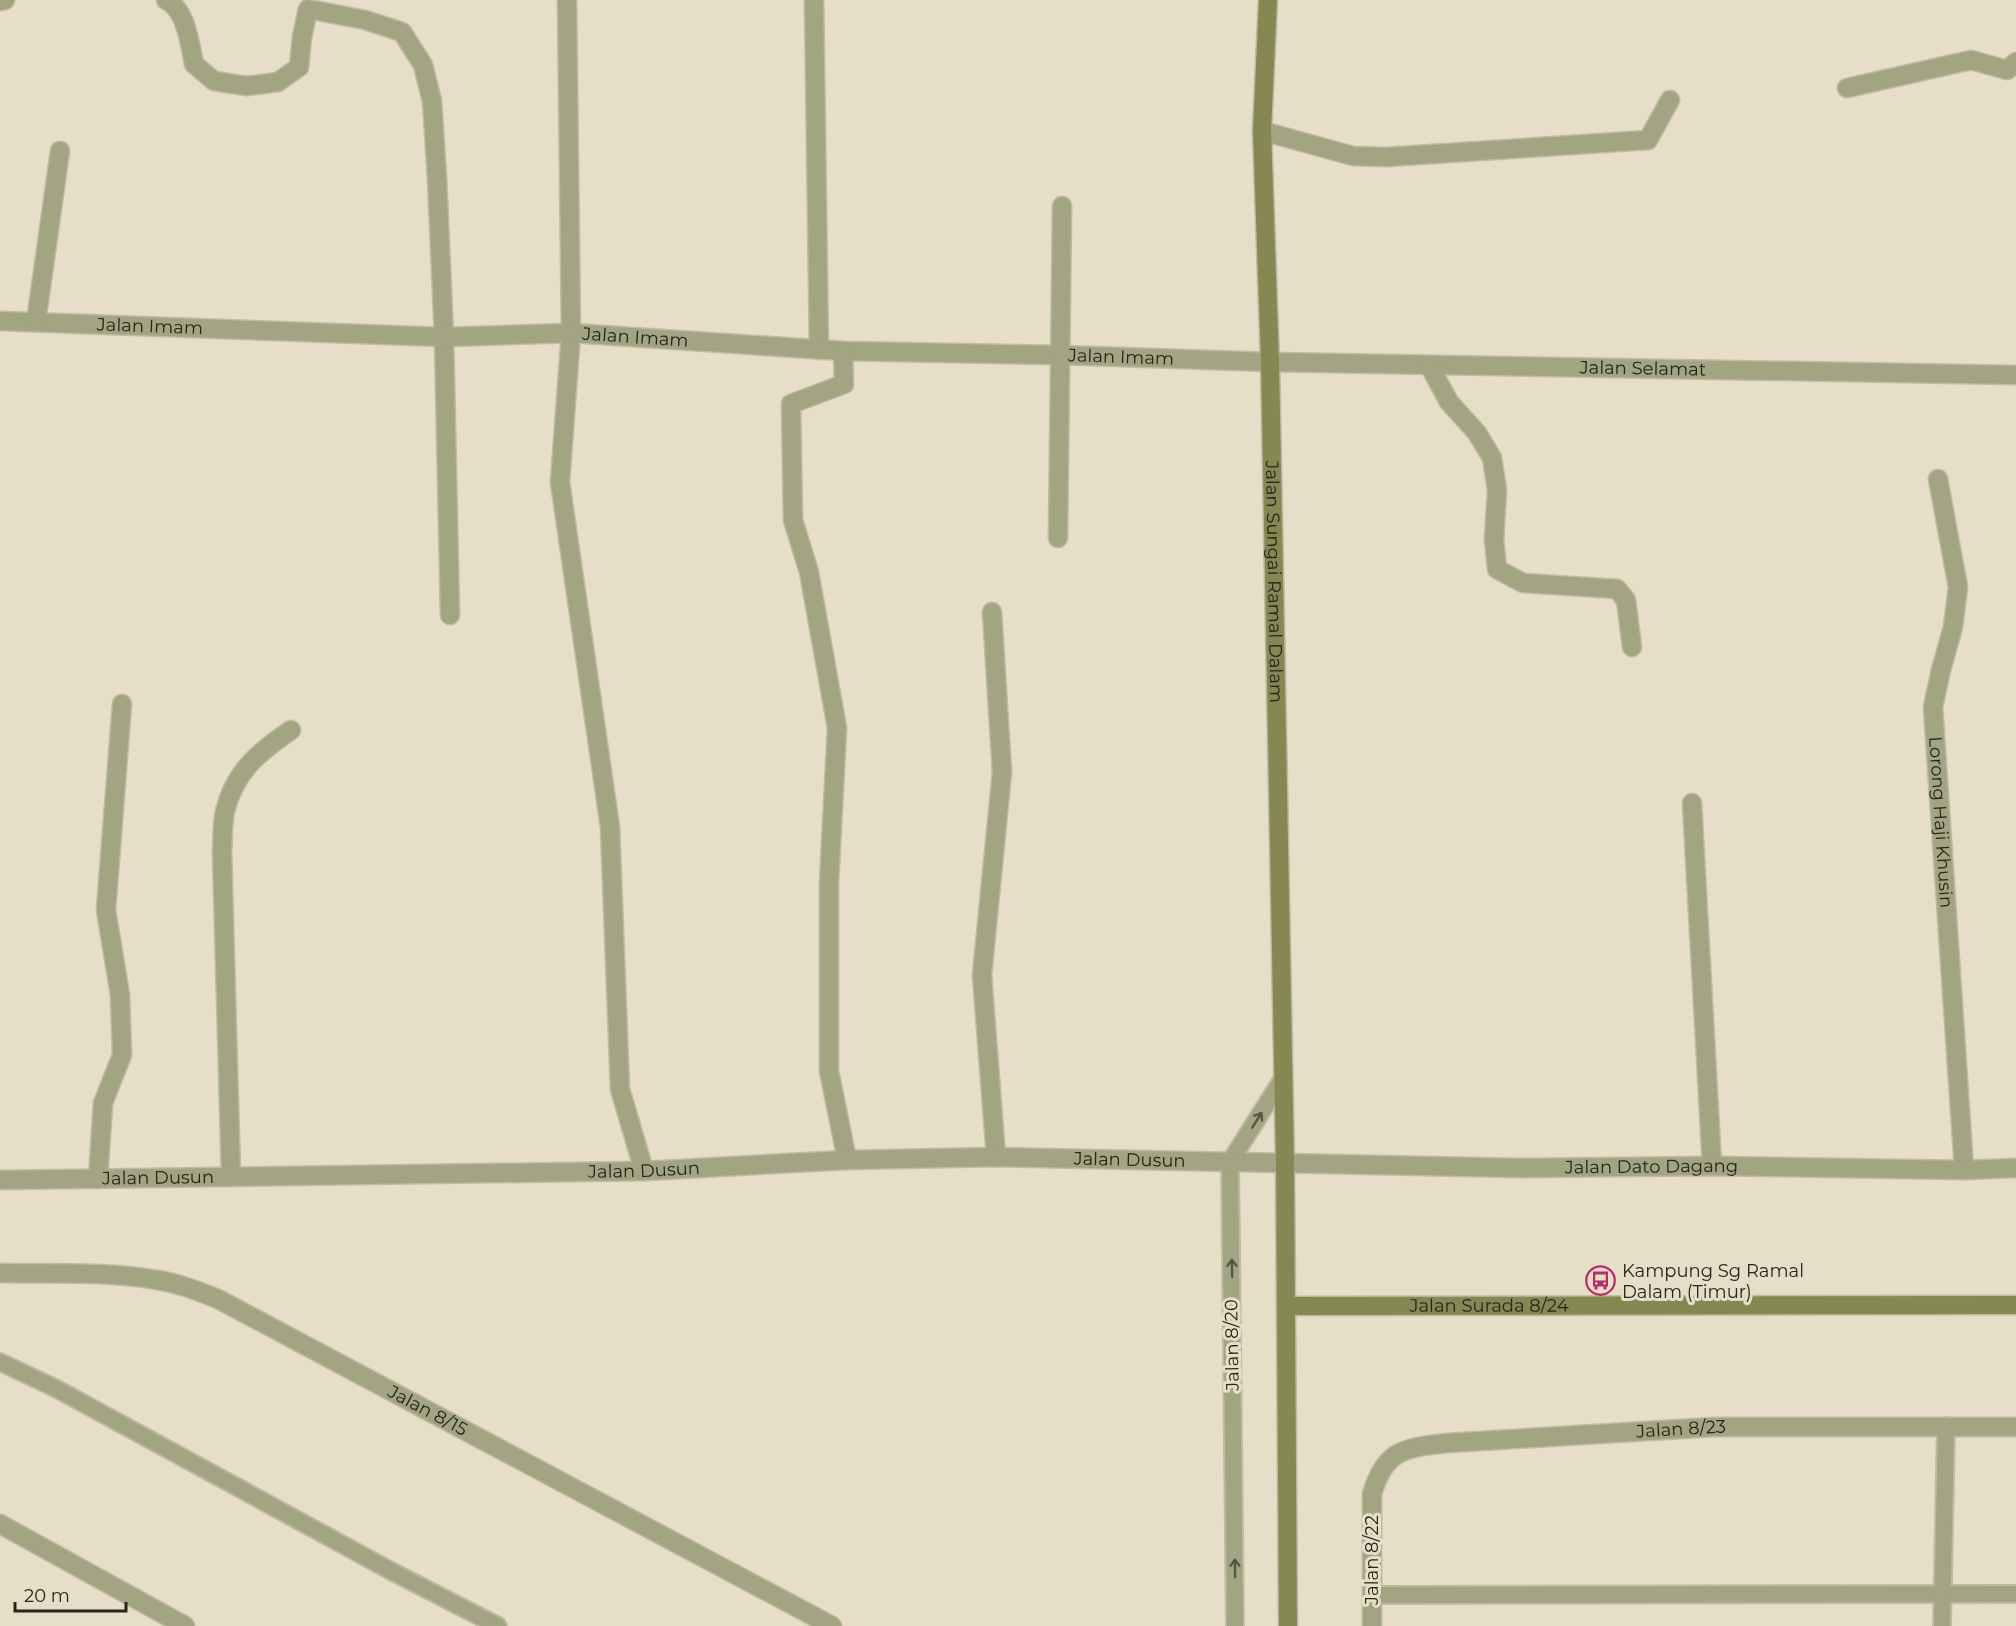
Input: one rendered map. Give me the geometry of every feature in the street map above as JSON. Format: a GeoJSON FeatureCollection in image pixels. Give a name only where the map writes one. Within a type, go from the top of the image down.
{"type":"FeatureCollection","features":[{"type":"Feature","properties":{"kind":"street"},"geometry":{"type":"LineString","coordinates":[[0,1],[5,0]]}},
{"type":"Feature","properties":{"kind":"street"},"geometry":{"type":"LineString","coordinates":[[166,0],[172,3],[189,32],[194,63],[214,81],[247,86],[278,82],[299,67],[308,5],[402,32],[423,65],[433,112],[444,337],[450,615]]}},
{"type":"Feature","properties":{"kind":"street"},"geometry":{"type":"LineString","coordinates":[[567,0],[571,333],[560,482],[610,827],[620,1089],[644,1171]]}},
{"type":"Feature","properties":{"kind":"street"},"geometry":{"type":"LineString","coordinates":[[814,0],[819,350]]}},
{"type":"Feature","properties":{"kind":"street","name":"Jalan Sungai Ramal Dalam"},"geometry":{"type":"LineString","coordinates":[[1268,0],[1262,131],[1270,362],[1285,1164]]}},
{"type":"Feature","properties":{"kind":"street"},"geometry":{"type":"LineString","coordinates":[[1847,88],[1971,60],[2007,70],[2016,62]]}},
{"type":"Feature","properties":{"kind":"street"},"geometry":{"type":"LineString","coordinates":[[1262,131],[1353,156],[1386,157],[1648,141],[1670,100]]}},
{"type":"Feature","properties":{"kind":"street"},"geometry":{"type":"LineString","coordinates":[[36,322],[60,151]]}},
{"type":"Feature","properties":{"kind":"street"},"geometry":{"type":"LineString","coordinates":[[1058,538],[1062,206]]}},
{"type":"Feature","properties":{"kind":"street","name":"Jalan Imam"},"geometry":{"type":"LineString","coordinates":[[0,321],[444,337],[571,333],[843,351],[1270,362]]}},
{"type":"Feature","properties":{"kind":"street"},"geometry":{"type":"LineString","coordinates":[[843,351],[844,384],[791,404],[793,520],[809,572],[837,728],[829,884],[829,1071],[847,1160]]}},
{"type":"Feature","properties":{"kind":"street","name":"Jalan Selamat"},"geometry":{"type":"LineString","coordinates":[[1270,362],[2016,375]]}},
{"type":"Feature","properties":{"kind":"street"},"geometry":{"type":"LineString","coordinates":[[1430,365],[1449,402],[1477,433],[1492,458],[1497,490],[1494,539],[1497,569],[1523,583],[1617,589],[1626,600],[1632,647]]}},
{"type":"Feature","properties":{"kind":"street","name":"Lorong Haji Khusin"},"geometry":{"type":"LineString","coordinates":[[1938,479],[1958,587],[1953,627],[1933,708],[1965,1170]]}},
{"type":"Feature","properties":{"kind":"street"},"geometry":{"type":"LineString","coordinates":[[992,612],[1002,772],[982,975],[996,1156]]}},
{"type":"Feature","properties":{"kind":"street"},"geometry":{"type":"LineString","coordinates":[[98,1179],[103,1103],[122,1055],[120,995],[106,910],[122,704]]}},
{"type":"Feature","properties":{"kind":"street"},"geometry":{"type":"LineString","coordinates":[[231,1177],[222,852],[225,811],[237,779],[258,753],[291,730]]}},
{"type":"Feature","properties":{"kind":"street"},"geometry":{"type":"LineString","coordinates":[[1692,803],[1712,1166]]}},
{"type":"Feature","properties":{"kind":"street","name":"Jalan Dusun"},"geometry":{"type":"LineString","coordinates":[[0,1180],[644,1171],[847,1160],[996,1156],[1285,1164]]}},
{"type":"Feature","properties":{"kind":"street"},"geometry":{"type":"LineString","coordinates":[[1285,1164],[1288,1626]]}},
{"type":"Feature","properties":{"kind":"street","name":"Jalan Dato Dagang"},"geometry":{"type":"LineString","coordinates":[[1285,1164],[1518,1168],[1712,1166],[1965,1170],[2016,1168]]}},
{"type":"Feature","properties":{"kind":"street","name":"Jalan 8/15"},"geometry":{"type":"LineString","coordinates":[[0,1274],[125,1275],[159,1280],[218,1299],[832,1626]]}},
{"type":"Feature","properties":{"kind":"street","name":"Jalan Surada 8/24"},"geometry":{"type":"LineString","coordinates":[[1287,1306],[2016,1305]]}},
{"type":"Feature","properties":{"kind":"street","name":"Jalan 8/23"},"geometry":{"type":"LineString","coordinates":[[1372,1494],[1378,1474],[1393,1456],[1415,1447],[1447,1443],[1714,1427],[2016,1427]]}},
{"type":"Feature","properties":{"kind":"street","name":"Jalan 8/22"},"geometry":{"type":"LineString","coordinates":[[1372,1494],[1372,1626]]}},
{"type":"Feature","properties":{"kind":"street"},"geometry":{"type":"LineString","coordinates":[[0,1524],[185,1626]]}},
{"type":"Feature","properties":{"kind":"lane"},"geometry":{"type":"LineString","coordinates":[[1230,1162],[1283,1078]]}},
{"type":"Feature","properties":{"kind":"lane","name":"Jalan 8/20"},"geometry":{"type":"LineString","coordinates":[[1230,1162],[1235,1626]]}},
{"type":"Feature","properties":{"kind":"lane"},"geometry":{"type":"LineString","coordinates":[[0,1362],[57,1389],[391,1571],[498,1626]]}},
{"type":"Feature","properties":{"kind":"lane"},"geometry":{"type":"LineString","coordinates":[[1942,1626],[1946,1426]]}},
{"type":"Feature","properties":{"kind":"lane"},"geometry":{"type":"LineString","coordinates":[[1372,1595],[2016,1594]]}},
{"type":"Feature","properties":{"kind":"place","name":"Kampung Sg Ramal Dalam (Timur)"},"geometry":{"type":"Point","coordinates":[1601,1281]}}]}
